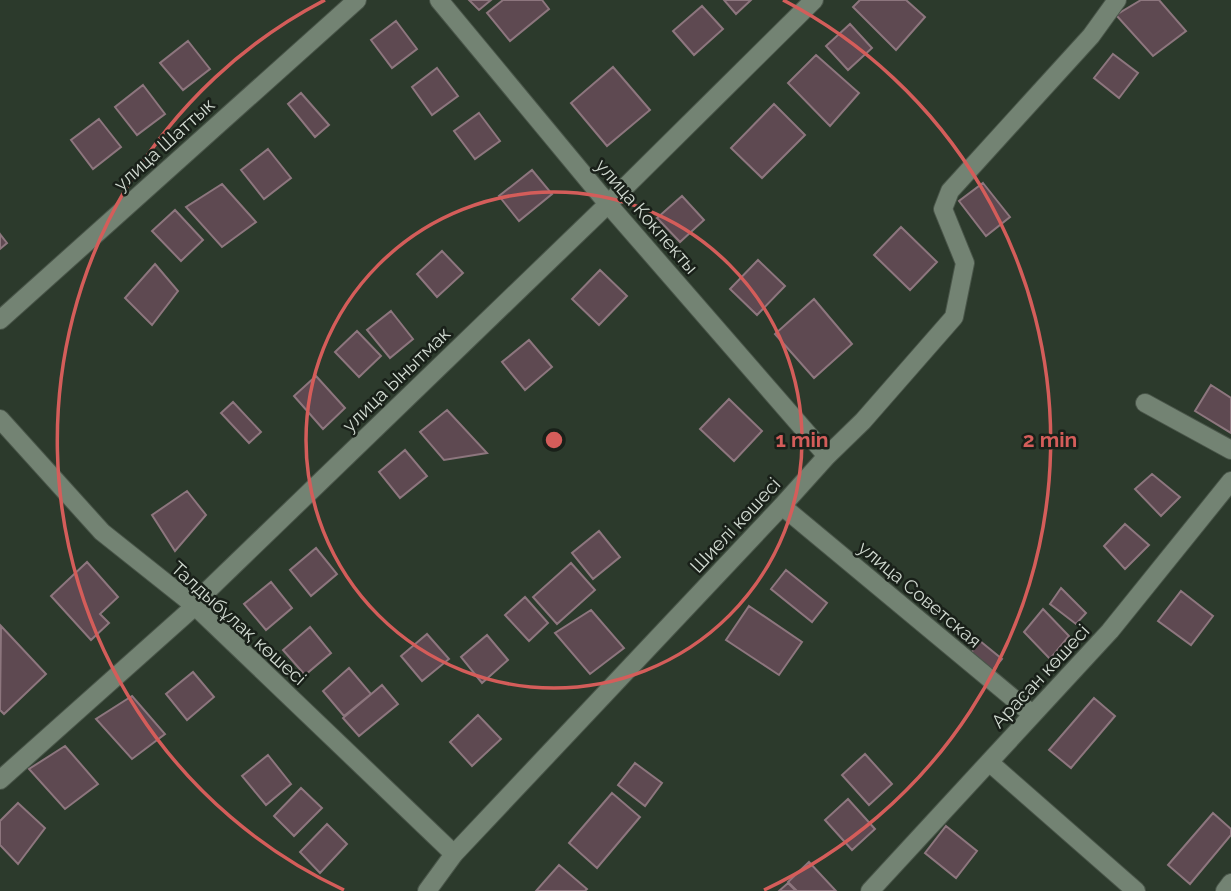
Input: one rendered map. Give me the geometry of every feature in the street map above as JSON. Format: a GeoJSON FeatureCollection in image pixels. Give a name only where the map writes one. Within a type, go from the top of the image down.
{"type":"FeatureCollection","features":[{"type":"Feature","properties":{"kind":"street","name":"улица Шаттык"},"geometry":{"type":"LineString","coordinates":[[0,320],[357,0]]}},
{"type":"Feature","properties":{"kind":"street","name":"улица Кокпекты"},"geometry":{"type":"LineString","coordinates":[[439,0],[608,204],[827,456]]}},
{"type":"Feature","properties":{"kind":"street","name":"улица Ынытмак"},"geometry":{"type":"LineString","coordinates":[[0,780],[195,606],[205,593],[608,204],[814,0]]}},
{"type":"Feature","properties":{"kind":"street","name":"Шиелі көшесі"},"geometry":{"type":"LineString","coordinates":[[427,891],[454,854],[827,456],[863,421],[954,317],[965,263],[943,209],[950,191],[1091,36],[1117,0]]}},
{"type":"Feature","properties":{"kind":"street"},"geometry":{"type":"LineString","coordinates":[[1145,403],[1231,450]]}},
{"type":"Feature","properties":{"kind":"street","name":"Талдыбұлақ көшесі"},"geometry":{"type":"LineString","coordinates":[[0,419],[102,532],[195,606],[454,854]]}},
{"type":"Feature","properties":{"kind":"street","name":"Арасан көшесі"},"geometry":{"type":"LineString","coordinates":[[870,891],[1110,631],[1231,481]]}},
{"type":"Feature","properties":{"kind":"street","name":"улица Советская"},"geometry":{"type":"LineString","coordinates":[[782,506],[1032,714]]}},
{"type":"Feature","properties":{"kind":"street"},"geometry":{"type":"LineString","coordinates":[[989,762],[1136,891]]}},
{"type":"Feature","properties":{"kind":"street"},"geometry":{"type":"LineString","coordinates":[[1225,891],[1231,883]]}},
{"type":"Feature","properties":{"kind":"building"},"geometry":{"type":"Polygon","coordinates":[[[469,0],[491,0],[479,10],[469,0]]]}},
{"type":"Feature","properties":{"kind":"building"},"geometry":{"type":"Polygon","coordinates":[[[503,0],[542,0],[549,9],[510,41],[487,13],[503,0]]]}},
{"type":"Feature","properties":{"kind":"building"},"geometry":{"type":"Polygon","coordinates":[[[724,0],[751,0],[736,14],[724,0]]]}},
{"type":"Feature","properties":{"kind":"building"},"geometry":{"type":"Polygon","coordinates":[[[860,0],[906,0],[925,17],[896,50],[853,7],[860,0]]]}},
{"type":"Feature","properties":{"kind":"building"},"geometry":{"type":"Polygon","coordinates":[[[1141,0],[1159,0],[1186,31],[1153,56],[1116,15],[1141,0]]]}},
{"type":"Feature","properties":{"kind":"building"},"geometry":{"type":"Polygon","coordinates":[[[702,6],[723,29],[694,55],[673,31],[702,6]]]}},
{"type":"Feature","properties":{"kind":"building"},"geometry":{"type":"Polygon","coordinates":[[[396,21],[417,49],[392,68],[371,40],[396,21]]]}},
{"type":"Feature","properties":{"kind":"building"},"geometry":{"type":"Polygon","coordinates":[[[850,24],[872,48],[848,70],[826,46],[850,24]]]}},
{"type":"Feature","properties":{"kind":"building"},"geometry":{"type":"Polygon","coordinates":[[[188,41],[210,69],[183,90],[160,63],[188,41]]]}},
{"type":"Feature","properties":{"kind":"building"},"geometry":{"type":"Polygon","coordinates":[[[1113,54],[1138,73],[1119,98],[1094,78],[1113,54]]]}},
{"type":"Feature","properties":{"kind":"building"},"geometry":{"type":"Polygon","coordinates":[[[816,55],[859,93],[830,126],[788,83],[816,55]]]}},
{"type":"Feature","properties":{"kind":"building"},"geometry":{"type":"Polygon","coordinates":[[[613,67],[650,110],[607,146],[571,103],[613,67]]]}},
{"type":"Feature","properties":{"kind":"building"},"geometry":{"type":"Polygon","coordinates":[[[437,68],[458,96],[432,115],[412,87],[437,68]]]}},
{"type":"Feature","properties":{"kind":"building"},"geometry":{"type":"Polygon","coordinates":[[[143,85],[165,114],[137,135],[115,107],[143,85]]]}},
{"type":"Feature","properties":{"kind":"building"},"geometry":{"type":"Polygon","coordinates":[[[301,93],[329,125],[315,137],[288,104],[301,93]]]}},
{"type":"Feature","properties":{"kind":"building"},"geometry":{"type":"Polygon","coordinates":[[[774,104],[805,135],[762,178],[731,148],[774,104]]]}},
{"type":"Feature","properties":{"kind":"building"},"geometry":{"type":"Polygon","coordinates":[[[479,113],[500,141],[475,159],[454,131],[479,113]]]}},
{"type":"Feature","properties":{"kind":"building"},"geometry":{"type":"Polygon","coordinates":[[[99,119],[121,147],[93,169],[71,140],[99,119]]]}},
{"type":"Feature","properties":{"kind":"building"},"geometry":{"type":"Polygon","coordinates":[[[268,149],[291,178],[264,199],[241,170],[268,149]]]}},
{"type":"Feature","properties":{"kind":"building"},"geometry":{"type":"Polygon","coordinates":[[[532,170],[552,194],[519,221],[499,196],[532,170]]]}},
{"type":"Feature","properties":{"kind":"building"},"geometry":{"type":"Polygon","coordinates":[[[983,183],[1010,217],[986,236],[959,201],[983,183]]]}},
{"type":"Feature","properties":{"kind":"building"},"geometry":{"type":"Polygon","coordinates":[[[222,184],[256,222],[222,247],[186,207],[222,184]]]}},
{"type":"Feature","properties":{"kind":"building"},"geometry":{"type":"Polygon","coordinates":[[[682,196],[704,220],[680,242],[657,218],[682,196]]]}},
{"type":"Feature","properties":{"kind":"building"},"geometry":{"type":"Polygon","coordinates":[[[175,210],[203,240],[181,261],[152,231],[175,210]]]}},
{"type":"Feature","properties":{"kind":"building"},"geometry":{"type":"Polygon","coordinates":[[[901,227],[937,262],[910,290],[874,255],[901,227]]]}},
{"type":"Feature","properties":{"kind":"building"},"geometry":{"type":"Polygon","coordinates":[[[0,234],[7,243],[0,249],[0,234]]]}},
{"type":"Feature","properties":{"kind":"building"},"geometry":{"type":"Polygon","coordinates":[[[442,251],[463,273],[437,297],[417,274],[442,251]]]}},
{"type":"Feature","properties":{"kind":"building"},"geometry":{"type":"Polygon","coordinates":[[[758,260],[785,286],[757,315],[730,289],[758,260]]]}},
{"type":"Feature","properties":{"kind":"building"},"geometry":{"type":"Polygon","coordinates":[[[155,264],[178,291],[152,325],[125,298],[155,264]]]}},
{"type":"Feature","properties":{"kind":"building"},"geometry":{"type":"Polygon","coordinates":[[[600,270],[627,296],[599,325],[572,299],[600,270]]]}},
{"type":"Feature","properties":{"kind":"building"},"geometry":{"type":"Polygon","coordinates":[[[814,299],[852,344],[814,378],[775,334],[814,299]]]}},
{"type":"Feature","properties":{"kind":"building"},"geometry":{"type":"Polygon","coordinates":[[[391,311],[413,339],[390,358],[367,330],[391,311]]]}},
{"type":"Feature","properties":{"kind":"building"},"geometry":{"type":"Polygon","coordinates":[[[357,331],[381,356],[359,377],[335,352],[357,331]]]}},
{"type":"Feature","properties":{"kind":"building"},"geometry":{"type":"Polygon","coordinates":[[[529,340],[552,367],[525,390],[502,362],[529,340]]]}},
{"type":"Feature","properties":{"kind":"building"},"geometry":{"type":"Polygon","coordinates":[[[316,376],[345,408],[323,429],[294,396],[316,376]]]}},
{"type":"Feature","properties":{"kind":"building"},"geometry":{"type":"Polygon","coordinates":[[[1211,385],[1231,398],[1231,433],[1195,411],[1211,385]]]}},
{"type":"Feature","properties":{"kind":"building"},"geometry":{"type":"Polygon","coordinates":[[[729,399],[762,431],[734,461],[700,429],[729,399]]]}},
{"type":"Feature","properties":{"kind":"building"},"geometry":{"type":"Polygon","coordinates":[[[233,402],[261,432],[249,443],[221,413],[233,402]]]}},
{"type":"Feature","properties":{"kind":"building"},"geometry":{"type":"Polygon","coordinates":[[[447,410],[487,453],[444,460],[420,432],[447,410]]]}},
{"type":"Feature","properties":{"kind":"building"},"geometry":{"type":"Polygon","coordinates":[[[405,450],[427,476],[400,498],[379,472],[405,450]]]}},
{"type":"Feature","properties":{"kind":"building"},"geometry":{"type":"Polygon","coordinates":[[[1152,474],[1180,497],[1161,516],[1135,489],[1152,474]]]}},
{"type":"Feature","properties":{"kind":"building"},"geometry":{"type":"Polygon","coordinates":[[[187,491],[206,515],[175,551],[152,515],[187,491]]]}},
{"type":"Feature","properties":{"kind":"building"},"geometry":{"type":"Polygon","coordinates":[[[1125,524],[1149,545],[1125,569],[1104,546],[1125,524]]]}},
{"type":"Feature","properties":{"kind":"building"},"geometry":{"type":"Polygon","coordinates":[[[599,531],[620,557],[593,579],[572,553],[599,531]]]}},
{"type":"Feature","properties":{"kind":"building"},"geometry":{"type":"Polygon","coordinates":[[[316,548],[337,574],[311,596],[290,570],[316,548]]]}},
{"type":"Feature","properties":{"kind":"building"},"geometry":{"type":"Polygon","coordinates":[[[87,562],[118,597],[100,614],[109,623],[91,640],[51,596],[87,562]]]}},
{"type":"Feature","properties":{"kind":"building"},"geometry":{"type":"Polygon","coordinates":[[[571,563],[595,590],[557,624],[533,597],[571,563]]]}},
{"type":"Feature","properties":{"kind":"building"},"geometry":{"type":"Polygon","coordinates":[[[786,570],[827,603],[812,622],[771,589],[786,570]]]}},
{"type":"Feature","properties":{"kind":"building"},"geometry":{"type":"Polygon","coordinates":[[[271,582],[292,608],[266,630],[244,604],[271,582]]]}},
{"type":"Feature","properties":{"kind":"building"},"geometry":{"type":"Polygon","coordinates":[[[1061,588],[1086,613],[1076,624],[1050,604],[1061,588]]]}},
{"type":"Feature","properties":{"kind":"building"},"geometry":{"type":"Polygon","coordinates":[[[1181,591],[1213,616],[1191,645],[1158,621],[1181,591]]]}},
{"type":"Feature","properties":{"kind":"building"},"geometry":{"type":"Polygon","coordinates":[[[525,597],[548,623],[529,641],[505,615],[525,597]]]}},
{"type":"Feature","properties":{"kind":"building"},"geometry":{"type":"Polygon","coordinates":[[[749,606],[802,642],[779,675],[726,640],[749,606]]]}},
{"type":"Feature","properties":{"kind":"building"},"geometry":{"type":"Polygon","coordinates":[[[1043,609],[1069,636],[1050,659],[1024,632],[1043,609]]]}},
{"type":"Feature","properties":{"kind":"building"},"geometry":{"type":"Polygon","coordinates":[[[591,610],[624,648],[590,674],[555,633],[591,610]]]}},
{"type":"Feature","properties":{"kind":"building"},"geometry":{"type":"Polygon","coordinates":[[[1,626],[46,674],[4,714],[0,710],[1,626]]]}},
{"type":"Feature","properties":{"kind":"building"},"geometry":{"type":"Polygon","coordinates":[[[310,627],[331,653],[305,675],[283,650],[310,627]]]}},
{"type":"Feature","properties":{"kind":"building"},"geometry":{"type":"Polygon","coordinates":[[[427,634],[449,659],[422,681],[401,656],[427,634]]]}},
{"type":"Feature","properties":{"kind":"building"},"geometry":{"type":"Polygon","coordinates":[[[487,635],[508,660],[482,683],[461,657],[487,635]]]}},
{"type":"Feature","properties":{"kind":"building"},"geometry":{"type":"Polygon","coordinates":[[[980,641],[1002,659],[992,671],[971,653],[980,641]]]}},
{"type":"Feature","properties":{"kind":"building"},"geometry":{"type":"Polygon","coordinates":[[[349,668],[371,694],[344,716],[323,691],[349,668]]]}},
{"type":"Feature","properties":{"kind":"building"},"geometry":{"type":"Polygon","coordinates":[[[193,672],[214,697],[187,720],[166,694],[193,672]]]}},
{"type":"Feature","properties":{"kind":"building"},"geometry":{"type":"Polygon","coordinates":[[[382,685],[398,704],[359,736],[343,718],[382,685]]]}},
{"type":"Feature","properties":{"kind":"building"},"geometry":{"type":"Polygon","coordinates":[[[132,696],[165,734],[132,759],[96,719],[132,696]]]}},
{"type":"Feature","properties":{"kind":"building"},"geometry":{"type":"Polygon","coordinates":[[[1094,698],[1115,716],[1071,768],[1049,750],[1094,698]]]}},
{"type":"Feature","properties":{"kind":"building"},"geometry":{"type":"Polygon","coordinates":[[[478,715],[501,739],[472,766],[450,742],[478,715]]]}},
{"type":"Feature","properties":{"kind":"building"},"geometry":{"type":"Polygon","coordinates":[[[65,746],[98,784],[65,809],[29,769],[65,746]]]}},
{"type":"Feature","properties":{"kind":"building"},"geometry":{"type":"Polygon","coordinates":[[[865,754],[892,784],[869,805],[842,775],[865,754]]]}},
{"type":"Feature","properties":{"kind":"building"},"geometry":{"type":"Polygon","coordinates":[[[268,755],[291,784],[266,805],[242,776],[268,755]]]}},
{"type":"Feature","properties":{"kind":"building"},"geometry":{"type":"Polygon","coordinates":[[[635,763],[662,783],[645,806],[618,785],[635,763]]]}},
{"type":"Feature","properties":{"kind":"building"},"geometry":{"type":"Polygon","coordinates":[[[301,788],[322,808],[294,836],[274,816],[301,788]]]}},
{"type":"Feature","properties":{"kind":"building"},"geometry":{"type":"Polygon","coordinates":[[[612,793],[640,817],[597,868],[569,843],[612,793]]]}},
{"type":"Feature","properties":{"kind":"building"},"geometry":{"type":"Polygon","coordinates":[[[848,799],[875,829],[852,850],[825,820],[848,799]]]}},
{"type":"Feature","properties":{"kind":"building"},"geometry":{"type":"Polygon","coordinates":[[[18,803],[45,828],[18,864],[0,845],[0,821],[18,803]]]}},
{"type":"Feature","properties":{"kind":"building"},"geometry":{"type":"Polygon","coordinates":[[[1213,813],[1231,829],[1231,835],[1190,884],[1168,865],[1213,813]]]}},
{"type":"Feature","properties":{"kind":"building"},"geometry":{"type":"Polygon","coordinates":[[[327,824],[347,844],[320,873],[300,852],[327,824]]]}},
{"type":"Feature","properties":{"kind":"building"},"geometry":{"type":"Polygon","coordinates":[[[946,826],[977,851],[956,878],[925,853],[946,826]]]}},
{"type":"Feature","properties":{"kind":"building"},"geometry":{"type":"Polygon","coordinates":[[[809,862],[836,891],[797,891],[788,882],[809,862]]]}},
{"type":"Feature","properties":{"kind":"building"},"geometry":{"type":"Polygon","coordinates":[[[559,865],[587,889],[536,891],[559,865]]]}},
{"type":"Feature","properties":{"kind":"building"},"geometry":{"type":"Polygon","coordinates":[[[788,883],[796,891],[779,891],[788,883]]]}}]}
